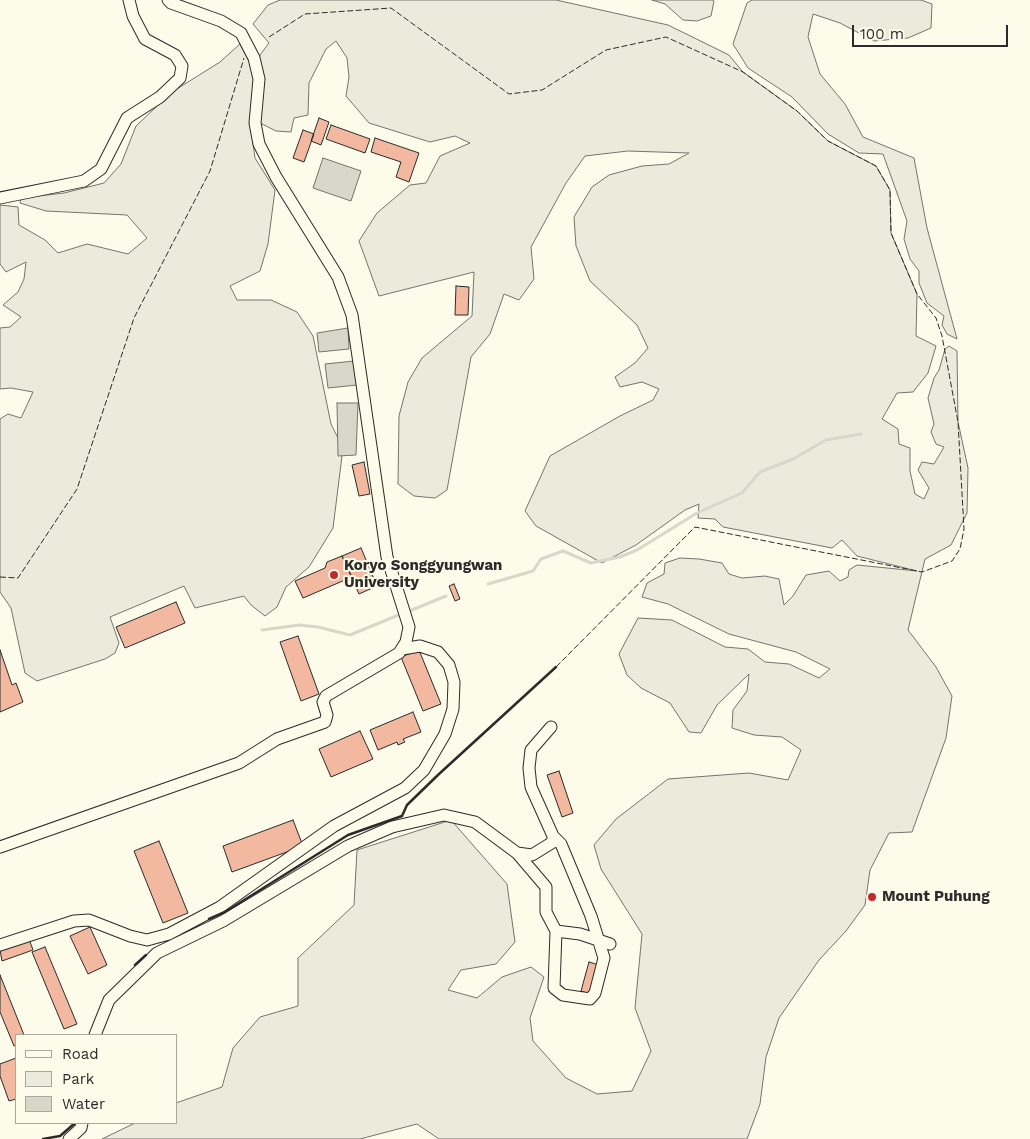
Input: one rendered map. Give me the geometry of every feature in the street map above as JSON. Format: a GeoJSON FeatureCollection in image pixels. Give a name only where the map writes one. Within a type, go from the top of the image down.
{"type":"FeatureCollection","features":[{"type":"Feature","properties":{"kind":"lane"},"geometry":{"type":"LineString","coordinates":[[0,198],[84,181],[101,169],[127,118],[160,97],[180,78],[182,66],[179,60],[175,55],[145,39],[133,16],[129,0]]}},
{"type":"Feature","properties":{"kind":"lane"},"geometry":{"type":"LineString","coordinates":[[0,847],[239,763],[277,740],[325,722],[327,715],[323,702],[326,696],[399,653],[409,628],[387,557],[352,315],[338,277],[276,177],[259,144],[255,123],[260,80],[254,58],[241,33],[221,21],[171,4],[168,0]]}},
{"type":"Feature","properties":{"kind":"lane"},"geometry":{"type":"LineString","coordinates":[[0,945],[74,921],[88,920],[130,936],[147,940],[169,934],[220,907],[334,826],[405,788],[424,770],[444,734],[453,709],[454,682],[449,665],[438,652],[420,646],[402,648]]}},
{"type":"Feature","properties":{"kind":"lane"},"geometry":{"type":"LineString","coordinates":[[517,853],[532,855],[553,842],[553,836],[531,787],[529,768],[531,750],[551,727]]}},
{"type":"Feature","properties":{"kind":"lane"},"geometry":{"type":"LineString","coordinates":[[95,1034],[109,1000],[157,952],[223,921],[348,846],[392,827],[444,815],[475,822],[517,853],[546,887],[546,912],[556,931],[554,988],[564,995],[590,999],[595,994],[604,958],[591,916],[562,844],[553,836]]}},
{"type":"Feature","properties":{"kind":"lane"},"geometry":{"type":"LineString","coordinates":[[556,931],[610,944]]}},
{"type":"Feature","properties":{"kind":"lane"},"geometry":{"type":"LineString","coordinates":[[69,1139],[81,1128],[82,1124]]}},
{"type":"Feature","properties":{"kind":"green space"},"geometry":{"type":"Polygon","coordinates":[[[280,0],[556,0],[668,25],[729,55],[743,72],[797,111],[828,141],[876,166],[890,190],[891,233],[917,294],[916,336],[936,346],[928,373],[913,392],[897,393],[882,419],[898,429],[899,444],[910,448],[910,471],[915,494],[924,499],[929,488],[918,470],[922,462],[934,464],[944,447],[936,444],[931,432],[934,424],[928,398],[945,349],[949,346],[957,351],[958,422],[968,468],[967,513],[951,545],[925,559],[908,630],[936,667],[952,696],[946,738],[912,832],[889,833],[870,870],[865,905],[846,931],[819,960],[779,1018],[766,1057],[760,1104],[747,1139],[439,1139],[417,1124],[360,1139],[102,1139],[133,1124],[178,1124],[178,1102],[222,1087],[233,1048],[260,1017],[298,1006],[298,958],[354,905],[357,850],[451,820],[507,884],[515,942],[496,964],[461,970],[448,990],[477,998],[502,977],[531,967],[544,977],[530,1018],[533,1041],[566,1078],[597,1094],[632,1091],[651,1051],[635,1008],[642,934],[601,869],[594,845],[616,819],[668,779],[749,773],[788,780],[801,750],[782,737],[754,735],[732,728],[733,710],[747,691],[749,674],[717,705],[701,733],[689,732],[670,703],[641,688],[627,675],[619,654],[638,618],[672,620],[725,647],[748,649],[765,662],[789,664],[819,678],[830,669],[796,652],[729,634],[668,604],[642,597],[647,583],[664,574],[665,563],[680,558],[699,559],[722,563],[729,574],[742,578],[765,576],[779,579],[784,605],[793,596],[806,575],[829,571],[840,581],[848,577],[849,570],[857,565],[917,571],[857,556],[842,540],[832,548],[723,527],[715,519],[698,518],[699,504],[685,510],[636,545],[602,563],[536,526],[525,511],[550,456],[620,416],[653,400],[659,389],[642,382],[620,387],[615,377],[635,363],[648,348],[637,325],[590,281],[576,246],[574,217],[592,187],[609,175],[642,166],[669,164],[689,153],[628,151],[585,156],[566,183],[531,247],[534,279],[519,300],[504,294],[490,334],[471,357],[447,490],[435,498],[414,496],[398,484],[399,416],[408,382],[422,358],[472,316],[474,272],[379,296],[359,241],[377,213],[410,185],[426,183],[440,156],[470,143],[455,136],[430,142],[369,123],[346,96],[349,77],[347,58],[336,41],[326,49],[309,83],[308,115],[294,118],[291,132],[276,131],[260,123],[251,128],[255,158],[275,190],[268,244],[260,271],[230,286],[237,300],[271,300],[297,312],[313,336],[331,424],[343,448],[333,528],[309,567],[286,587],[277,607],[265,616],[251,605],[244,596],[195,608],[184,586],[110,617],[119,643],[115,653],[105,659],[37,681],[25,673],[11,608],[0,592],[0,419],[8,414],[21,418],[33,392],[11,388],[0,389],[0,328],[10,327],[21,317],[3,305],[18,292],[24,279],[26,262],[6,272],[0,264],[0,205],[18,207],[19,225],[45,240],[58,253],[87,244],[128,254],[147,238],[127,215],[46,211],[20,203],[21,198],[64,193],[104,183],[121,164],[136,126],[172,92],[220,62],[240,44],[256,75],[260,55],[269,43],[253,24],[268,5],[280,0]]]}},
{"type":"Feature","properties":{"kind":"green space"},"geometry":{"type":"Polygon","coordinates":[[[652,0],[714,1],[711,16],[697,21],[683,20],[665,4],[652,0]]]}},
{"type":"Feature","properties":{"kind":"green space"},"geometry":{"type":"Polygon","coordinates":[[[752,0],[921,0],[932,4],[931,28],[908,38],[874,41],[840,23],[813,14],[808,37],[820,74],[845,104],[863,137],[914,158],[927,228],[957,339],[947,334],[942,325],[944,316],[927,303],[919,283],[919,271],[910,259],[904,239],[907,221],[883,154],[859,153],[828,134],[792,97],[748,68],[733,44],[747,3],[752,0]]]}},
{"type":"Feature","properties":{"kind":"water"},"geometry":{"type":"Polygon","coordinates":[[[323,158],[361,171],[351,201],[313,188],[323,158]]]}},
{"type":"Feature","properties":{"kind":"water"},"geometry":{"type":"Polygon","coordinates":[[[348,328],[349,349],[319,352],[317,333],[348,328]]]}},
{"type":"Feature","properties":{"kind":"water"},"geometry":{"type":"Polygon","coordinates":[[[354,361],[357,385],[328,388],[325,364],[354,361]]]}},
{"type":"Feature","properties":{"kind":"water"},"geometry":{"type":"Polygon","coordinates":[[[337,403],[358,403],[356,455],[338,456],[337,403]]]}},
{"type":"Feature","properties":{"kind":"building"},"geometry":{"type":"Polygon","coordinates":[[[319,118],[329,122],[321,145],[311,141],[319,118]]]}},
{"type":"Feature","properties":{"kind":"building"},"geometry":{"type":"Polygon","coordinates":[[[331,125],[370,139],[365,153],[326,139],[331,125]]]}},
{"type":"Feature","properties":{"kind":"building"},"geometry":{"type":"Polygon","coordinates":[[[303,130],[314,134],[304,162],[293,158],[303,130]]]}},
{"type":"Feature","properties":{"kind":"building"},"geometry":{"type":"Polygon","coordinates":[[[375,138],[419,153],[409,182],[396,177],[401,162],[371,152],[375,138]]]}},
{"type":"Feature","properties":{"kind":"building"},"geometry":{"type":"Polygon","coordinates":[[[456,286],[469,287],[468,315],[455,315],[456,286]]]}},
{"type":"Feature","properties":{"kind":"building"},"geometry":{"type":"Polygon","coordinates":[[[364,462],[370,494],[359,496],[352,465],[364,462]]]}},
{"type":"Feature","properties":{"kind":"building"},"geometry":{"type":"Polygon","coordinates":[[[361,548],[377,586],[359,594],[342,556],[361,548]]]}},
{"type":"Feature","properties":{"kind":"building"},"geometry":{"type":"Polygon","coordinates":[[[342,556],[352,577],[303,598],[295,581],[325,568],[327,562],[342,556]]]}},
{"type":"Feature","properties":{"kind":"building"},"geometry":{"type":"Polygon","coordinates":[[[454,584],[460,599],[455,601],[449,586],[454,584]]]}},
{"type":"Feature","properties":{"kind":"building"},"geometry":{"type":"Polygon","coordinates":[[[176,602],[185,623],[125,648],[116,627],[176,602]]]}},
{"type":"Feature","properties":{"kind":"building"},"geometry":{"type":"Polygon","coordinates":[[[298,636],[319,694],[301,701],[280,642],[298,636]]]}},
{"type":"Feature","properties":{"kind":"building"},"geometry":{"type":"Polygon","coordinates":[[[0,650],[12,685],[16,683],[23,702],[0,712],[0,650]]]}},
{"type":"Feature","properties":{"kind":"building"},"geometry":{"type":"Polygon","coordinates":[[[419,650],[441,704],[423,711],[401,657],[419,650]]]}},
{"type":"Feature","properties":{"kind":"building"},"geometry":{"type":"Polygon","coordinates":[[[413,712],[421,732],[403,739],[405,742],[398,745],[397,742],[378,750],[370,730],[413,712]]]}},
{"type":"Feature","properties":{"kind":"building"},"geometry":{"type":"Polygon","coordinates":[[[360,731],[373,759],[331,777],[319,749],[360,731]]]}},
{"type":"Feature","properties":{"kind":"building"},"geometry":{"type":"Polygon","coordinates":[[[559,771],[573,813],[562,817],[547,775],[559,771]]]}},
{"type":"Feature","properties":{"kind":"building"},"geometry":{"type":"Polygon","coordinates":[[[293,820],[303,846],[232,872],[223,846],[293,820]]]}},
{"type":"Feature","properties":{"kind":"building"},"geometry":{"type":"Polygon","coordinates":[[[159,841],[188,913],[163,923],[134,851],[159,841]]]}},
{"type":"Feature","properties":{"kind":"building"},"geometry":{"type":"Polygon","coordinates":[[[90,927],[107,965],[88,974],[70,936],[90,927]]]}},
{"type":"Feature","properties":{"kind":"building"},"geometry":{"type":"Polygon","coordinates":[[[29,939],[33,950],[2,961],[0,950],[29,939]]]}},
{"type":"Feature","properties":{"kind":"building"},"geometry":{"type":"Polygon","coordinates":[[[45,947],[77,1024],[64,1029],[32,952],[45,947]]]}},
{"type":"Feature","properties":{"kind":"building"},"geometry":{"type":"Polygon","coordinates":[[[589,962],[599,965],[590,994],[581,991],[589,962]]]}},
{"type":"Feature","properties":{"kind":"building"},"geometry":{"type":"Polygon","coordinates":[[[0,975],[24,1034],[15,1034],[14,1046],[0,1012],[0,975]]]}},
{"type":"Feature","properties":{"kind":"building"},"geometry":{"type":"Polygon","coordinates":[[[15,1058],[15,1099],[9,1101],[0,1076],[0,1064],[15,1058]]]}},
{"type":"Feature","properties":{"kind":"waterway"},"geometry":{"type":"LineString","coordinates":[[488,584],[533,571],[541,559],[563,551],[591,563],[620,557],[637,550],[697,513],[742,493],[760,472],[793,459],[826,440],[861,434]]}},
{"type":"Feature","properties":{"kind":"waterway"},"geometry":{"type":"LineString","coordinates":[[407,612],[446,596]]}},
{"type":"Feature","properties":{"kind":"waterway"},"geometry":{"type":"LineString","coordinates":[[262,630],[299,625],[318,627],[350,635],[401,614]]}},
{"type":"Feature","properties":{"kind":"fence"},"geometry":{"type":"LineString","coordinates":[[269,37],[305,14],[391,8],[509,94],[542,90],[606,50],[666,37],[743,72],[797,111],[828,141],[876,166],[890,190],[891,233],[917,294],[936,318],[942,336],[958,422],[964,529],[960,549],[952,561],[922,572],[695,527],[556,667]]}},
{"type":"Feature","properties":{"kind":"fence"},"geometry":{"type":"LineString","coordinates":[[0,577],[18,578],[77,489],[134,318],[210,171],[244,58]]}},
{"type":"Feature","properties":{"kind":"wall"},"geometry":{"type":"LineString","coordinates":[[209,919],[225,912],[348,835],[402,816],[407,805],[439,774],[556,667]]}},
{"type":"Feature","properties":{"kind":"wall"},"geometry":{"type":"LineString","coordinates":[[135,965],[146,955]]}},
{"type":"Feature","properties":{"kind":"wall"},"geometry":{"type":"LineString","coordinates":[[43,1139],[60,1136],[74,1124]]}},
{"type":"Feature","properties":{"kind":"place","name":"Koryo Songgyungwan University"},"geometry":{"type":"Point","coordinates":[334,575]}},
{"type":"Feature","properties":{"kind":"place","name":"Mount Puhung"},"geometry":{"type":"Point","coordinates":[872,897]}}]}
